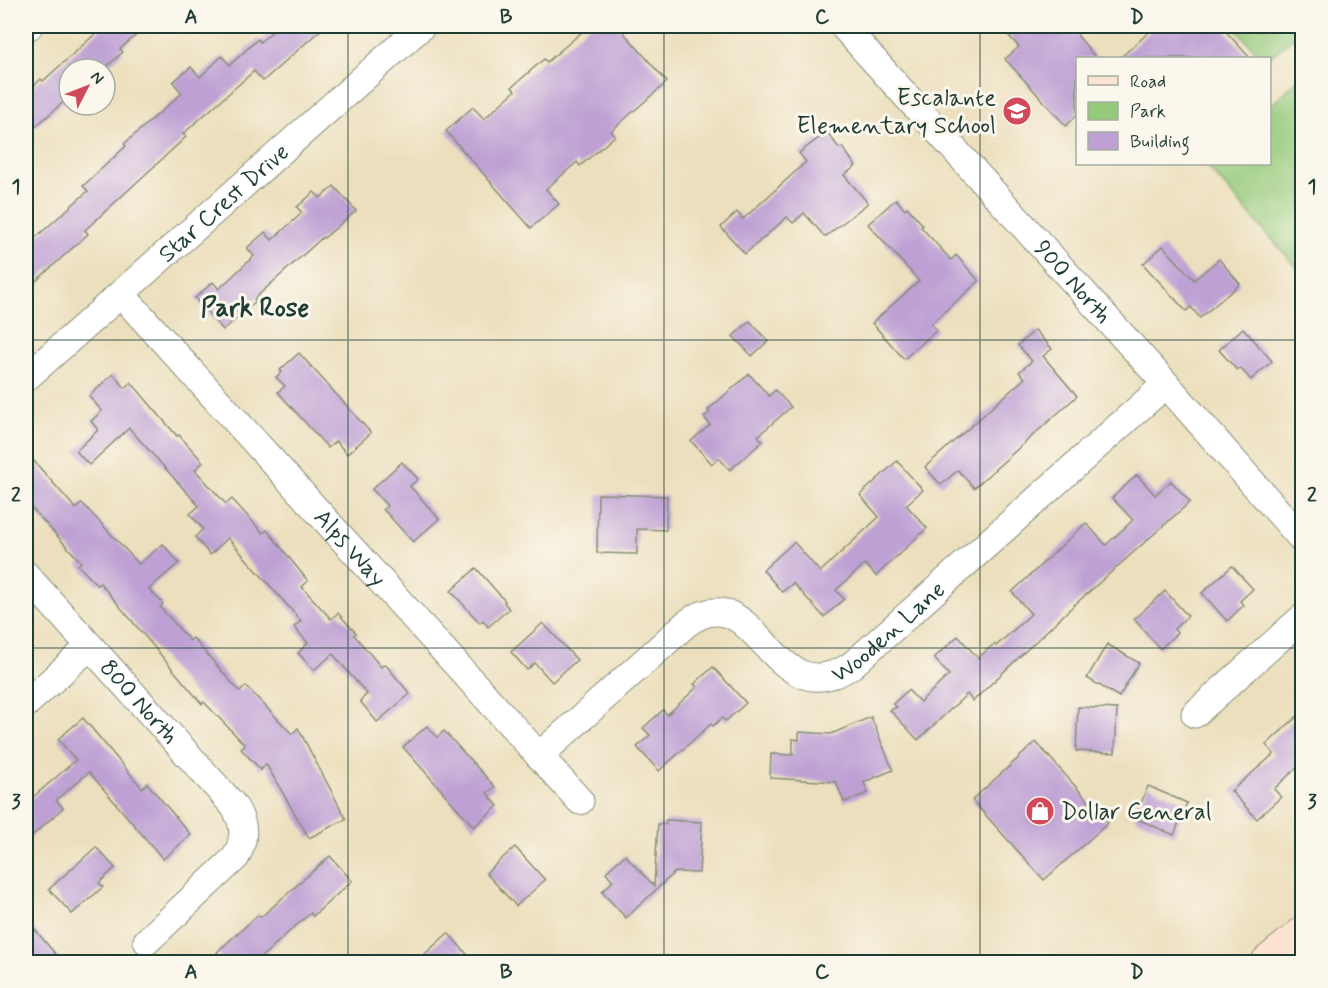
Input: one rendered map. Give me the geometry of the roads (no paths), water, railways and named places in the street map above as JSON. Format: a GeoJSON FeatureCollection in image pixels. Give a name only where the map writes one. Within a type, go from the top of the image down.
{"type":"FeatureCollection","features":[{"type":"Feature","properties":{"kind":"main road"},"geometry":{"type":"LineString","coordinates":[[1268,963],[1302,934]]}},
{"type":"Feature","properties":{"kind":"street","name":"Star Crest Drive"},"geometry":{"type":"LineString","coordinates":[[26,378],[422,26]]}},
{"type":"Feature","properties":{"kind":"street","name":"900 North"},"geometry":{"type":"LineString","coordinates":[[843,26],[1166,384],[1302,539]]}},
{"type":"Feature","properties":{"kind":"street","name":"Alps Way"},"geometry":{"type":"LineString","coordinates":[[121,294],[580,801]]}},
{"type":"Feature","properties":{"kind":"street","name":"Wooden Lane"},"geometry":{"type":"LineString","coordinates":[[539,756],[686,624],[706,613],[717,611],[739,618],[792,670],[817,677],[842,672],[1166,384]]}},
{"type":"Feature","properties":{"kind":"street","name":"800 North"},"geometry":{"type":"LineString","coordinates":[[26,575],[232,805],[243,822],[242,844],[232,862],[147,941]]}},
{"type":"Feature","properties":{"kind":"street"},"geometry":{"type":"LineString","coordinates":[[1195,714],[1302,618]]}},
{"type":"Feature","properties":{"kind":"street"},"geometry":{"type":"LineString","coordinates":[[26,704],[90,646]]}},
{"type":"Feature","properties":{"kind":"place","name":"Escalante Elementary School"},"geometry":{"type":"Point","coordinates":[1017,111]}},
{"type":"Feature","properties":{"kind":"place","name":"Dollar General"},"geometry":{"type":"Point","coordinates":[1040,811]}},
{"type":"Feature","properties":{"kind":"district","name":"Park Rose"},"geometry":{"type":"Point","coordinates":[255,307]}}]}
